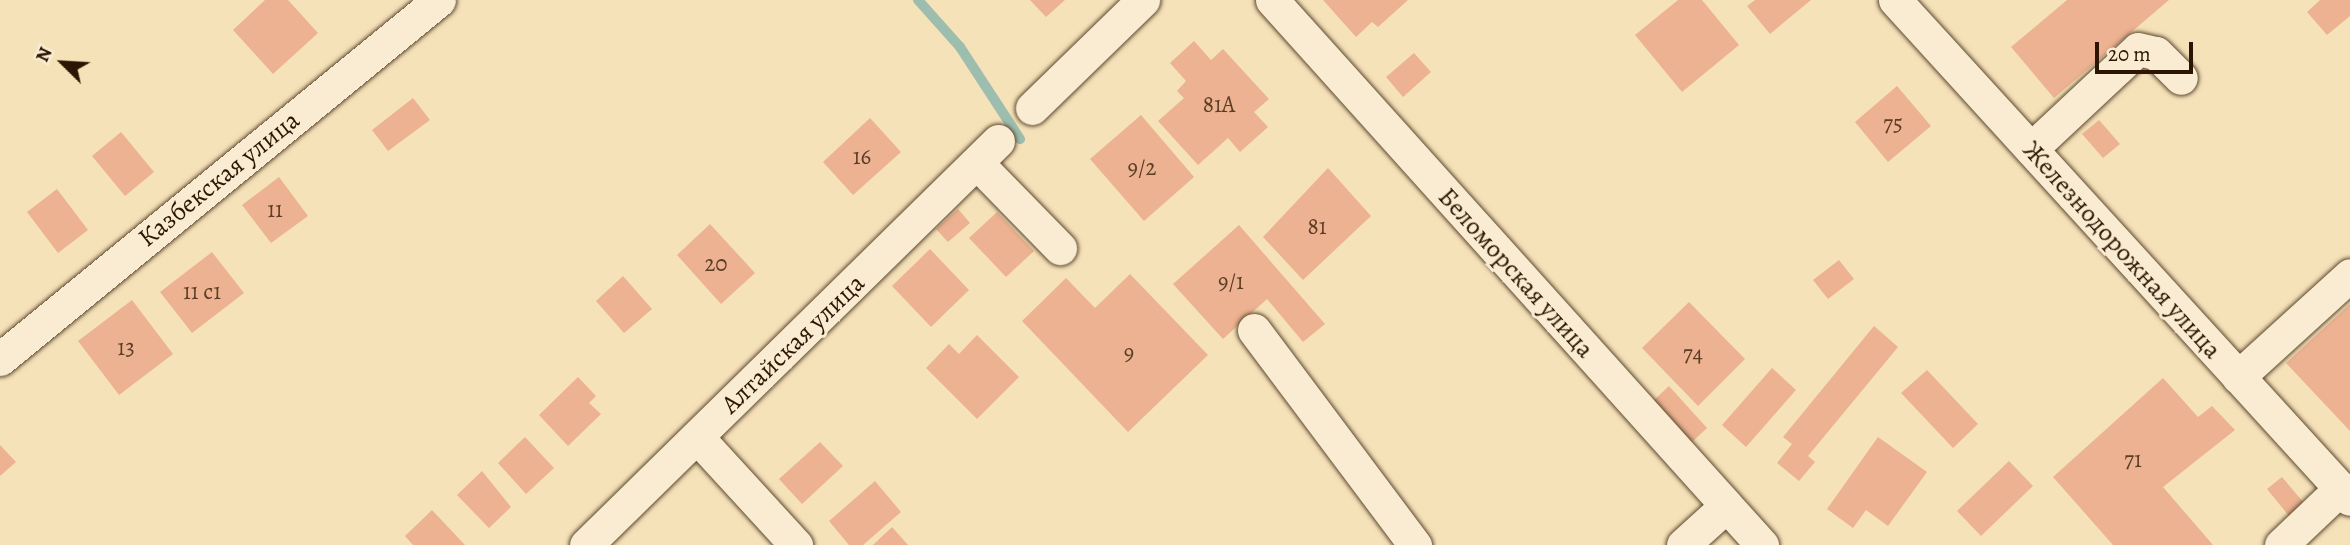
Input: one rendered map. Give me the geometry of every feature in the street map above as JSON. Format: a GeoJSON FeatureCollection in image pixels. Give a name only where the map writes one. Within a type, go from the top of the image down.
{"type":"FeatureCollection","features":[{"type":"Feature","properties":{"kind":"street","name":"Казбекская улица"},"geometry":{"type":"LineString","coordinates":[[0,359],[439,0]]}},
{"type":"Feature","properties":{"kind":"street"},"geometry":{"type":"LineString","coordinates":[[1032,108],[1143,0]]}},
{"type":"Feature","properties":{"kind":"street","name":"Беломорская улица"},"geometry":{"type":"LineString","coordinates":[[1272,0],[1762,545]]}},
{"type":"Feature","properties":{"kind":"street","name":"Железнодорожная улица"},"geometry":{"type":"LineString","coordinates":[[1895,0],[2346,494]]}},
{"type":"Feature","properties":{"kind":"street"},"geometry":{"type":"LineString","coordinates":[[2031,149],[2138,49],[2156,53],[2181,78]]}},
{"type":"Feature","properties":{"kind":"street","name":"Алтайская улица"},"geometry":{"type":"LineString","coordinates":[[586,545],[988,152],[1060,248]]}},
{"type":"Feature","properties":{"kind":"street"},"geometry":{"type":"LineString","coordinates":[[2238,377],[2350,275]]}},
{"type":"Feature","properties":{"kind":"street"},"geometry":{"type":"LineString","coordinates":[[1254,330],[1415,545]]}},
{"type":"Feature","properties":{"kind":"street"},"geometry":{"type":"LineString","coordinates":[[697,437],[796,545]]}},
{"type":"Feature","properties":{"kind":"street"},"geometry":{"type":"LineString","coordinates":[[2281,545],[2346,494]]}},
{"type":"Feature","properties":{"kind":"street"},"geometry":{"type":"LineString","coordinates":[[1683,545],[1726,506]]}},
{"type":"Feature","properties":{"kind":"building"},"geometry":{"type":"Polygon","coordinates":[[[265,0],[288,0],[318,33],[273,74],[233,30],[265,0]]]}},
{"type":"Feature","properties":{"kind":"building"},"geometry":{"type":"Polygon","coordinates":[[[1030,0],[1065,0],[1046,17],[1030,0]]]}},
{"type":"Feature","properties":{"kind":"building"},"geometry":{"type":"Polygon","coordinates":[[[1323,0],[1408,0],[1378,27],[1372,22],[1356,37],[1323,0]]]}},
{"type":"Feature","properties":{"kind":"building"},"geometry":{"type":"Polygon","coordinates":[[[1678,0],[1702,0],[1739,45],[1682,92],[1635,35],[1678,0]]]}},
{"type":"Feature","properties":{"kind":"building"},"geometry":{"type":"Polygon","coordinates":[[[1755,0],[1811,0],[1770,34],[1747,6],[1755,0]]]}},
{"type":"Feature","properties":{"kind":"building"},"geometry":{"type":"Polygon","coordinates":[[[2067,0],[2169,0],[2054,98],[2011,47],[2067,0]]]}},
{"type":"Feature","properties":{"kind":"building"},"geometry":{"type":"Polygon","coordinates":[[[2320,0],[2350,0],[2350,16],[2327,35],[2307,12],[2320,0]]]}},
{"type":"Feature","properties":{"kind":"building"},"geometry":{"type":"Polygon","coordinates":[[[1194,41],[1211,60],[1223,49],[1269,99],[1254,112],[1268,127],[1240,152],[1228,138],[1198,165],[1158,121],[1184,98],[1177,91],[1186,81],[1170,63],[1194,41]]]}},
{"type":"Feature","properties":{"kind":"building"},"geometry":{"type":"Polygon","coordinates":[[[1414,53],[1431,72],[1403,97],[1386,77],[1414,53]]]}},
{"type":"Feature","properties":{"kind":"building"},"geometry":{"type":"Polygon","coordinates":[[[1897,86],[1931,126],[1888,162],[1855,122],[1897,86]]]}},
{"type":"Feature","properties":{"kind":"building"},"geometry":{"type":"Polygon","coordinates":[[[413,98],[430,120],[388,151],[372,130],[413,98]]]}},
{"type":"Feature","properties":{"kind":"building"},"geometry":{"type":"Polygon","coordinates":[[[1141,115],[1194,177],[1144,221],[1090,159],[1141,115]]]}},
{"type":"Feature","properties":{"kind":"building"},"geometry":{"type":"Polygon","coordinates":[[[870,118],[901,152],[853,195],[823,162],[870,118]]]}},
{"type":"Feature","properties":{"kind":"building"},"geometry":{"type":"Polygon","coordinates":[[[2099,120],[2120,144],[2103,158],[2082,134],[2099,120]]]}},
{"type":"Feature","properties":{"kind":"building"},"geometry":{"type":"Polygon","coordinates":[[[121,132],[154,172],[125,196],[92,156],[121,132]]]}},
{"type":"Feature","properties":{"kind":"building"},"geometry":{"type":"Polygon","coordinates":[[[1328,168],[1371,216],[1303,280],[1263,237],[1328,168]]]}},
{"type":"Feature","properties":{"kind":"building"},"geometry":{"type":"Polygon","coordinates":[[[279,177],[308,216],[271,243],[242,205],[279,177]]]}},
{"type":"Feature","properties":{"kind":"building"},"geometry":{"type":"Polygon","coordinates":[[[57,189],[88,230],[58,253],[27,212],[57,189]]]}},
{"type":"Feature","properties":{"kind":"building"},"geometry":{"type":"Polygon","coordinates":[[[958,209],[970,223],[948,242],[936,229],[958,209]]]}},
{"type":"Feature","properties":{"kind":"building"},"geometry":{"type":"Polygon","coordinates":[[[997,212],[1034,251],[1006,277],[969,238],[997,212]]]}},
{"type":"Feature","properties":{"kind":"building"},"geometry":{"type":"Polygon","coordinates":[[[710,224],[755,273],[721,304],[677,255],[710,224]]]}},
{"type":"Feature","properties":{"kind":"building"},"geometry":{"type":"Polygon","coordinates":[[[1239,225],[1325,324],[1303,342],[1267,299],[1223,339],[1173,284],[1239,225]]]}},
{"type":"Feature","properties":{"kind":"building"},"geometry":{"type":"Polygon","coordinates":[[[930,249],[969,290],[931,327],[892,286],[930,249]]]}},
{"type":"Feature","properties":{"kind":"building"},"geometry":{"type":"Polygon","coordinates":[[[212,252],[244,293],[192,333],[160,292],[212,252]]]}},
{"type":"Feature","properties":{"kind":"building"},"geometry":{"type":"Polygon","coordinates":[[[1839,260],[1854,279],[1828,299],[1813,280],[1839,260]]]}},
{"type":"Feature","properties":{"kind":"building"},"geometry":{"type":"Polygon","coordinates":[[[1130,274],[1208,355],[1128,432],[1022,321],[1066,278],[1095,308],[1130,274]]]}},
{"type":"Feature","properties":{"kind":"building"},"geometry":{"type":"Polygon","coordinates":[[[623,276],[652,309],[624,333],[596,301],[623,276]]]}},
{"type":"Feature","properties":{"kind":"building"},"geometry":{"type":"Polygon","coordinates":[[[132,300],[173,354],[119,395],[78,341],[132,300]]]}},
{"type":"Feature","properties":{"kind":"building"},"geometry":{"type":"Polygon","coordinates":[[[1689,302],[1745,359],[1698,406],[1642,348],[1689,302]]]}},
{"type":"Feature","properties":{"kind":"building"},"geometry":{"type":"Polygon","coordinates":[[[2350,304],[2350,431],[2286,363],[2350,304]]]}},
{"type":"Feature","properties":{"kind":"building"},"geometry":{"type":"Polygon","coordinates":[[[1874,326],[1898,347],[1808,456],[1815,462],[1799,481],[1777,463],[1792,444],[1783,437],[1874,326]]]}},
{"type":"Feature","properties":{"kind":"building"},"geometry":{"type":"Polygon","coordinates":[[[977,335],[1019,377],[977,419],[926,368],[949,344],[959,354],[977,335]]]}},
{"type":"Feature","properties":{"kind":"building"},"geometry":{"type":"Polygon","coordinates":[[[1772,368],[1796,390],[1746,447],[1722,425],[1772,368]]]}},
{"type":"Feature","properties":{"kind":"building"},"geometry":{"type":"Polygon","coordinates":[[[1927,370],[1978,424],[1953,448],[1901,393],[1927,370]]]}},
{"type":"Feature","properties":{"kind":"building"},"geometry":{"type":"Polygon","coordinates":[[[578,377],[596,396],[589,403],[601,414],[568,446],[539,415],[578,377]]]}},
{"type":"Feature","properties":{"kind":"building"},"geometry":{"type":"Polygon","coordinates":[[[2163,378],[2198,417],[2212,406],[2235,430],[2163,487],[2213,545],[2113,545],[2053,477],[2163,378]]]}},
{"type":"Feature","properties":{"kind":"building"},"geometry":{"type":"Polygon","coordinates":[[[1669,386],[1707,428],[1691,443],[1652,402],[1669,386]]]}},
{"type":"Feature","properties":{"kind":"building"},"geometry":{"type":"Polygon","coordinates":[[[525,437],[554,468],[526,494],[498,463],[525,437]]]}},
{"type":"Feature","properties":{"kind":"building"},"geometry":{"type":"Polygon","coordinates":[[[1878,437],[1927,472],[1888,526],[1866,510],[1853,528],[1827,509],[1878,437]]]}},
{"type":"Feature","properties":{"kind":"building"},"geometry":{"type":"Polygon","coordinates":[[[820,442],[843,466],[802,504],[779,479],[820,442]]]}},
{"type":"Feature","properties":{"kind":"building"},"geometry":{"type":"Polygon","coordinates":[[[0,445],[16,462],[0,476],[0,445]]]}},
{"type":"Feature","properties":{"kind":"building"},"geometry":{"type":"Polygon","coordinates":[[[2009,461],[2033,486],[1981,536],[1957,511],[2009,461]]]}},
{"type":"Feature","properties":{"kind":"building"},"geometry":{"type":"Polygon","coordinates":[[[482,471],[511,507],[489,528],[457,495],[482,471]]]}},
{"type":"Feature","properties":{"kind":"building"},"geometry":{"type":"Polygon","coordinates":[[[2282,477],[2304,503],[2289,516],[2267,489],[2282,477]]]}},
{"type":"Feature","properties":{"kind":"building"},"geometry":{"type":"Polygon","coordinates":[[[875,481],[901,512],[863,545],[849,545],[829,521],[875,481]]]}},
{"type":"Feature","properties":{"kind":"building"},"geometry":{"type":"Polygon","coordinates":[[[432,510],[465,545],[413,545],[405,536],[432,510]]]}},
{"type":"Feature","properties":{"kind":"building"},"geometry":{"type":"Polygon","coordinates":[[[892,527],[908,545],[873,545],[892,527]]]}},
{"type":"Feature","properties":{"kind":"waterway"},"geometry":{"type":"LineString","coordinates":[[918,0],[960,47],[1020,139]]}}]}
